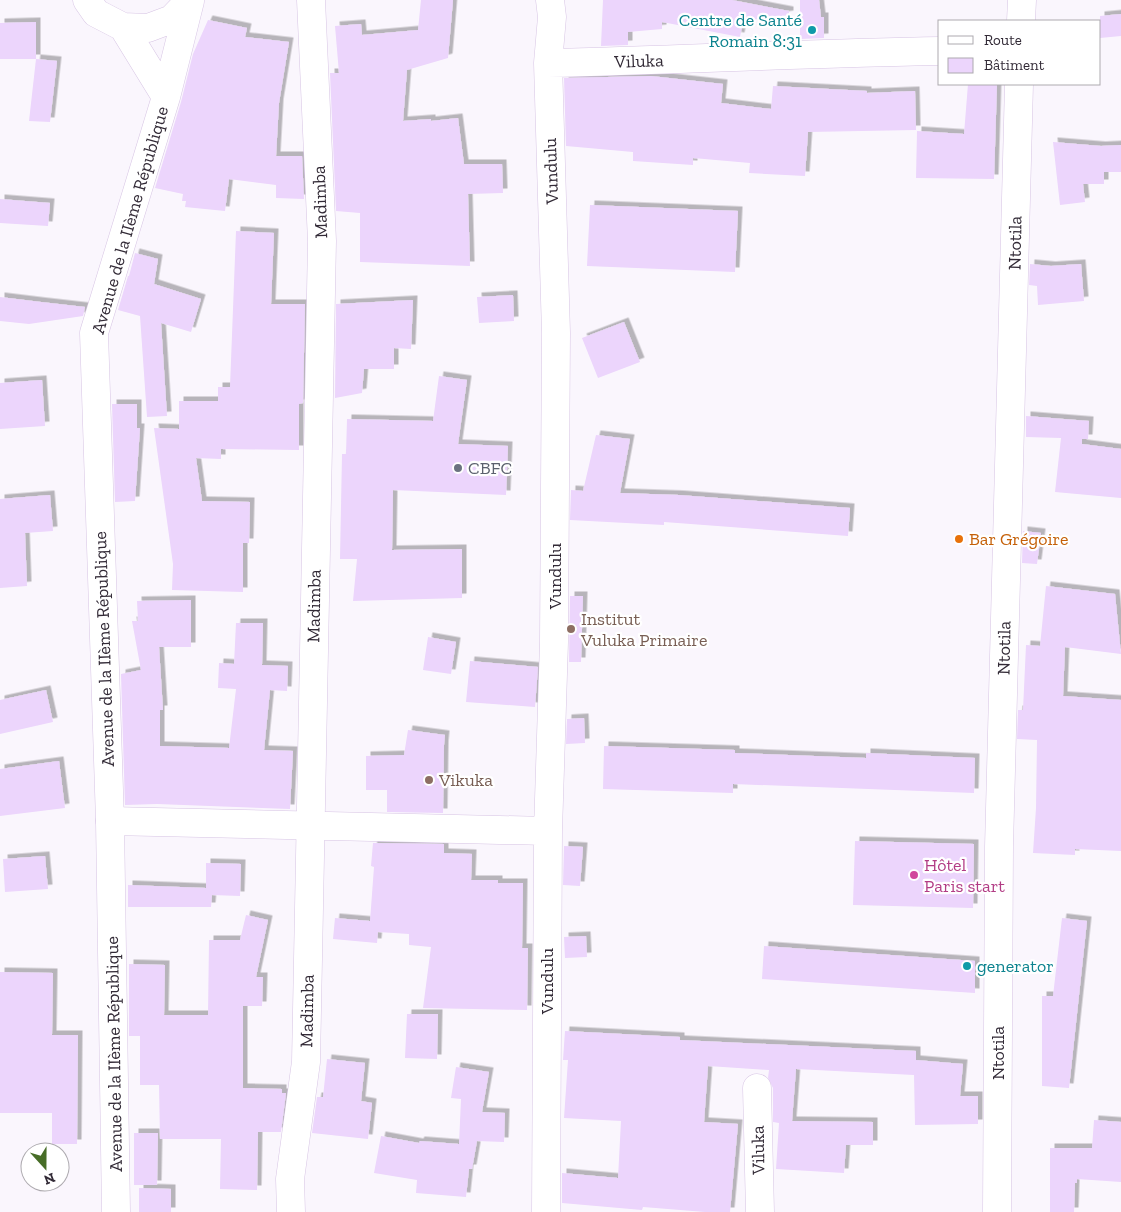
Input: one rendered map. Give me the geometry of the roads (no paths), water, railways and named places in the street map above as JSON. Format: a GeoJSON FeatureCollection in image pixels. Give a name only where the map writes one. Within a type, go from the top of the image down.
{"type":"FeatureCollection","features":[{"type":"Feature","properties":{"kind":"street"},"geometry":{"type":"LineString","coordinates":[[87,0],[96,13],[123,27],[148,28],[172,19],[190,1]]}},
{"type":"Feature","properties":{"kind":"street","name":"Madimba"},"geometry":{"type":"LineString","coordinates":[[292,1212],[290,1179],[306,1062],[322,241],[312,0]]}},
{"type":"Feature","properties":{"kind":"street","name":"Vundulu"},"geometry":{"type":"LineString","coordinates":[[546,1212],[548,832],[554,642],[556,333],[548,63],[552,17],[550,0]]}},
{"type":"Feature","properties":{"kind":"street"},"geometry":{"type":"LineString","coordinates":[[1021,20],[1022,0]]}},
{"type":"Feature","properties":{"kind":"street","name":"Avenue de la IIème République"},"geometry":{"type":"LineString","coordinates":[[116,1212],[110,821],[94,333],[166,98],[190,1]]}},
{"type":"Feature","properties":{"kind":"street","name":"Avenue de la IIème République"},"geometry":{"type":"LineString","coordinates":[[123,27],[166,98]]}},
{"type":"Feature","properties":{"kind":"street","name":"Viluka"},"geometry":{"type":"LineString","coordinates":[[548,63],[711,59],[843,52],[938,51]]}},
{"type":"Feature","properties":{"kind":"street","name":"Ntotila"},"geometry":{"type":"LineString","coordinates":[[996,1212],[999,847],[1019,85]]}},
{"type":"Feature","properties":{"kind":"street"},"geometry":{"type":"LineString","coordinates":[[110,821],[548,832]]}},
{"type":"Feature","properties":{"kind":"street","name":"Viluka"},"geometry":{"type":"LineString","coordinates":[[757,1088],[760,1212]]}},
{"type":"Feature","properties":{"kind":"place","name":"Centre de Santé Romain 8:31"},"geometry":{"type":"Point","coordinates":[812,30]}},
{"type":"Feature","properties":{"kind":"place","name":"CBFC"},"geometry":{"type":"Point","coordinates":[458,468]}},
{"type":"Feature","properties":{"kind":"place","name":"Bar Grégoire"},"geometry":{"type":"Point","coordinates":[959,539]}},
{"type":"Feature","properties":{"kind":"place","name":"Institut Vuluka Primaire"},"geometry":{"type":"Point","coordinates":[571,629]}},
{"type":"Feature","properties":{"kind":"place","name":"Vikuka"},"geometry":{"type":"Point","coordinates":[429,780]}},
{"type":"Feature","properties":{"kind":"place","name":"Hôtel Paris start"},"geometry":{"type":"Point","coordinates":[914,875]}},
{"type":"Feature","properties":{"kind":"place","name":"generator"},"geometry":{"type":"Point","coordinates":[967,966]}}]}
